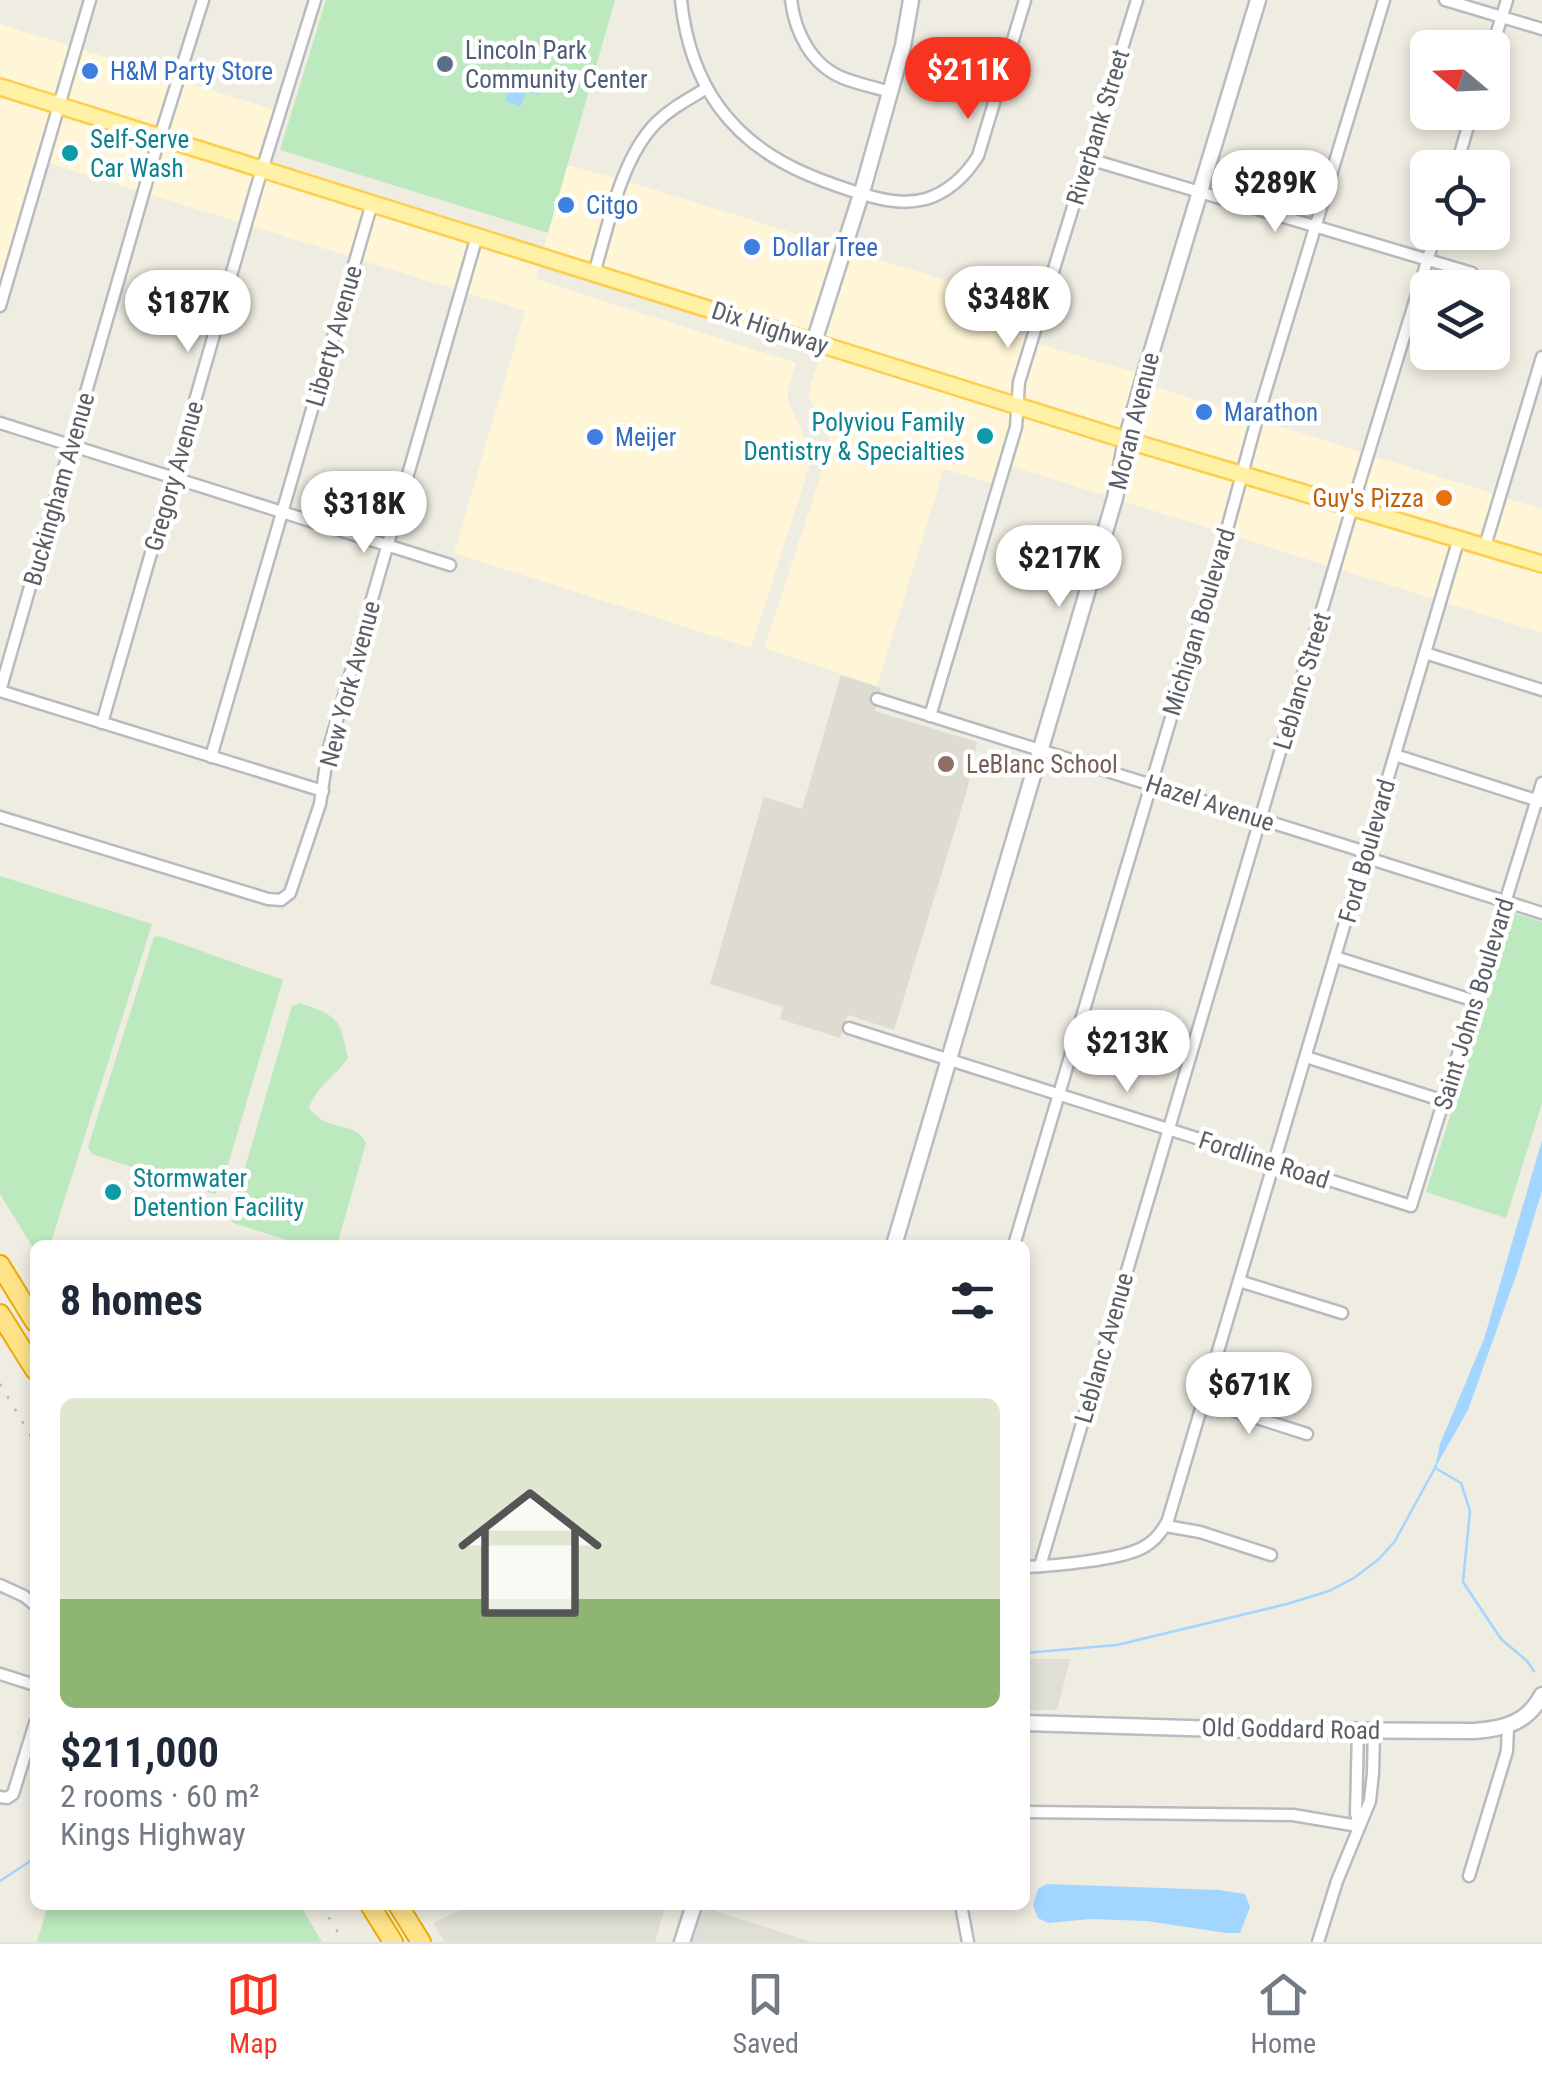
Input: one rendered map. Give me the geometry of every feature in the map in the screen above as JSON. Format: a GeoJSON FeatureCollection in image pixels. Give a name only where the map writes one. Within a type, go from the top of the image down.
{"type":"FeatureCollection","features":[{"type":"Feature","properties":{"kind":"highway"},"geometry":{"type":"LineString","coordinates":[[0,1265],[30,1314]]}},
{"type":"Feature","properties":{"kind":"highway"},"geometry":{"type":"LineString","coordinates":[[0,1314],[30,1362]]}},
{"type":"Feature","properties":{"kind":"highway"},"geometry":{"type":"LineString","coordinates":[[373,1910],[393,1942]]}},
{"type":"Feature","properties":{"kind":"highway"},"geometry":{"type":"LineString","coordinates":[[401,1910],[421,1942]]}},
{"type":"Feature","properties":{"kind":"main road","name":"Dix Highway"},"geometry":{"type":"LineString","coordinates":[[0,87],[1126,440],[1542,564]]}},
{"type":"Feature","properties":{"kind":"street"},"geometry":{"type":"LineString","coordinates":[[0,306],[90,0]]}},
{"type":"Feature","properties":{"kind":"street","name":"Buckingham Avenue"},"geometry":{"type":"LineString","coordinates":[[0,691],[202,0]]}},
{"type":"Feature","properties":{"kind":"street","name":"Gregory Avenue"},"geometry":{"type":"LineString","coordinates":[[102,722],[315,0]]}},
{"type":"Feature","properties":{"kind":"street"},"geometry":{"type":"LineString","coordinates":[[681,0],[689,46],[707,88],[734,124],[768,154],[810,177],[885,201],[916,201],[942,193],[978,156],[1025,0]]}},
{"type":"Feature","properties":{"kind":"street"},"geometry":{"type":"LineString","coordinates":[[792,0],[798,31],[815,57],[843,78],[890,92]]}},
{"type":"Feature","properties":{"kind":"street"},"geometry":{"type":"LineString","coordinates":[[814,342],[890,92],[911,0]]}},
{"type":"Feature","properties":{"kind":"street","name":"Riverbank Street"},"geometry":{"type":"LineString","coordinates":[[930,716],[1016,427],[1019,382],[1137,0]]}},
{"type":"Feature","properties":{"kind":"street","name":"Moran Avenue"},"geometry":{"type":"LineString","coordinates":[[895,1240],[1116,493],[1126,440],[1258,0]]}},
{"type":"Feature","properties":{"kind":"street","name":"Michigan Boulevard"},"geometry":{"type":"LineString","coordinates":[[1015,1240],[1384,0]]}},
{"type":"Feature","properties":{"kind":"street"},"geometry":{"type":"LineString","coordinates":[[1445,0],[1542,29]]}},
{"type":"Feature","properties":{"kind":"street"},"geometry":{"type":"LineString","coordinates":[[1498,30],[1506,0]]}},
{"type":"Feature","properties":{"kind":"street"},"geometry":{"type":"LineString","coordinates":[[594,272],[635,151],[660,119],[707,88]]}},
{"type":"Feature","properties":{"kind":"street"},"geometry":{"type":"LineString","coordinates":[[1089,158],[1459,270]]}},
{"type":"Feature","properties":{"kind":"street","name":"Liberty Avenue"},"geometry":{"type":"LineString","coordinates":[[212,757],[372,204]]}},
{"type":"Feature","properties":{"kind":"street","name":"New York Avenue"},"geometry":{"type":"LineString","coordinates":[[0,817],[268,900],[290,893],[323,790],[328,752],[477,236]]}},
{"type":"Feature","properties":{"kind":"street","name":"Leblanc Street"},"geometry":{"type":"LineString","coordinates":[[1169,1129],[1431,250]]}},
{"type":"Feature","properties":{"kind":"street"},"geometry":{"type":"LineString","coordinates":[[1485,546],[1542,357]]}},
{"type":"Feature","properties":{"kind":"street"},"geometry":{"type":"LineString","coordinates":[[0,423],[450,566]]}},
{"type":"Feature","properties":{"kind":"street","name":"Ford Boulevard"},"geometry":{"type":"LineString","coordinates":[[1166,1526],[1460,538]]}},
{"type":"Feature","properties":{"kind":"street"},"geometry":{"type":"LineString","coordinates":[[1425,653],[1542,690]]}},
{"type":"Feature","properties":{"kind":"street"},"geometry":{"type":"LineString","coordinates":[[0,691],[323,790]]}},
{"type":"Feature","properties":{"kind":"street","name":"Hazel Avenue"},"geometry":{"type":"LineString","coordinates":[[877,699],[1357,849],[1377,861],[1542,913]]}},
{"type":"Feature","properties":{"kind":"street"},"geometry":{"type":"LineString","coordinates":[[1395,756],[1539,801]]}},
{"type":"Feature","properties":{"kind":"street","name":"Saint Johns Boulevard"},"geometry":{"type":"LineString","coordinates":[[1392,1202],[1411,1206],[1542,783]]}},
{"type":"Feature","properties":{"kind":"street"},"geometry":{"type":"LineString","coordinates":[[1335,957],[1474,1001]]}},
{"type":"Feature","properties":{"kind":"street","name":"Fordline Road"},"geometry":{"type":"LineString","coordinates":[[850,1028],[1392,1202]]}},
{"type":"Feature","properties":{"kind":"street"},"geometry":{"type":"LineString","coordinates":[[1306,1057],[1444,1101]]}},
{"type":"Feature","properties":{"kind":"street","name":"Leblanc Avenue"},"geometry":{"type":"LineString","coordinates":[[1040,1566],[1169,1129]]}},
{"type":"Feature","properties":{"kind":"street"},"geometry":{"type":"LineString","coordinates":[[1239,1281],[1342,1313]]}},
{"type":"Feature","properties":{"kind":"street"},"geometry":{"type":"LineString","coordinates":[[1204,1401],[1306,1434]]}},
{"type":"Feature","properties":{"kind":"street"},"geometry":{"type":"LineString","coordinates":[[1030,1567],[1133,1552],[1151,1542],[1166,1526],[1200,1532],[1271,1555]]}},
{"type":"Feature","properties":{"kind":"street"},"geometry":{"type":"LineString","coordinates":[[0,1585],[30,1602]]}},
{"type":"Feature","properties":{"kind":"street"},"geometry":{"type":"LineString","coordinates":[[0,1674],[30,1683]]}},
{"type":"Feature","properties":{"kind":"street"},"geometry":{"type":"LineString","coordinates":[[1469,1876],[1507,1751],[1508,1727],[1528,1714],[1542,1695]]}},
{"type":"Feature","properties":{"kind":"street","name":"Old Goddard Road"},"geometry":{"type":"LineString","coordinates":[[1030,1723],[1465,1732],[1508,1727]]}},
{"type":"Feature","properties":{"kind":"street"},"geometry":{"type":"LineString","coordinates":[[1318,1942],[1337,1881],[1368,1808],[1373,1773],[1366,1730]]}},
{"type":"Feature","properties":{"kind":"street"},"geometry":{"type":"LineString","coordinates":[[1358,1825],[1358,1774],[1366,1730]]}},
{"type":"Feature","properties":{"kind":"street"},"geometry":{"type":"LineString","coordinates":[[4,1797],[14,1792],[30,1739]]}},
{"type":"Feature","properties":{"kind":"street"},"geometry":{"type":"LineString","coordinates":[[1358,1774],[1373,1773]]}},
{"type":"Feature","properties":{"kind":"street"},"geometry":{"type":"LineString","coordinates":[[1030,1812],[1293,1816],[1358,1825]]}},
{"type":"Feature","properties":{"kind":"street"},"geometry":{"type":"LineString","coordinates":[[682,1942],[692,1910]]}},
{"type":"Feature","properties":{"kind":"street"},"geometry":{"type":"LineString","coordinates":[[962,1910],[968,1942]]}},
{"type":"Feature","properties":{"kind":"shaded area"},"geometry":{"type":"Polygon","coordinates":[[[0,24],[281,112],[263,168],[542,255],[566,165],[623,180],[990,294],[982,323],[1134,372],[1149,385],[1542,509],[1542,633],[1005,464],[998,485],[944,469],[877,686],[764,648],[828,453],[829,433],[809,397],[824,346],[541,257],[536,279],[796,363],[788,402],[806,440],[810,464],[751,648],[454,553],[525,311],[42,161],[0,306],[0,24]]]}},
{"type":"Feature","properties":{"kind":"shaded area"},"geometry":{"type":"Polygon","coordinates":[[[841,675],[881,688],[875,711],[977,742],[967,790],[894,1030],[848,1015],[840,1038],[780,1019],[783,1007],[710,984],[764,797],[802,809],[841,675]]]}},
{"type":"Feature","properties":{"kind":"shaded area"},"geometry":{"type":"Polygon","coordinates":[[[1030,1659],[1070,1659],[1057,1710],[1030,1710],[1030,1659]]]}},
{"type":"Feature","properties":{"kind":"shaded area"},"geometry":{"type":"Polygon","coordinates":[[[460,1910],[665,1910],[655,1942],[445,1942],[433,1923],[460,1910]]]}},
{"type":"Feature","properties":{"kind":"shaded area"},"geometry":{"type":"Polygon","coordinates":[[[692,1910],[715,1910],[812,1942],[682,1942],[692,1910]]]}},
{"type":"Feature","properties":{"kind":"green space"},"geometry":{"type":"Polygon","coordinates":[[[326,0],[615,0],[548,233],[280,150],[326,0]]]}},
{"type":"Feature","properties":{"kind":"green space"},"geometry":{"type":"Polygon","coordinates":[[[0,876],[152,924],[52,1240],[30,1243],[0,1194],[0,876]]]}},
{"type":"Feature","properties":{"kind":"green space"},"geometry":{"type":"Polygon","coordinates":[[[1514,913],[1542,922],[1542,1103],[1506,1218],[1426,1192],[1514,913]]]}},
{"type":"Feature","properties":{"kind":"green space"},"geometry":{"type":"Polygon","coordinates":[[[154,937],[283,980],[220,1191],[214,1194],[92,1154],[88,1147],[154,937]]]}},
{"type":"Feature","properties":{"kind":"green space"},"geometry":{"type":"Polygon","coordinates":[[[299,1003],[335,1020],[348,1058],[316,1094],[309,1109],[328,1123],[352,1130],[366,1143],[338,1240],[287,1240],[233,1223],[231,1216],[292,1006],[299,1003]]]}},
{"type":"Feature","properties":{"kind":"green space"},"geometry":{"type":"Polygon","coordinates":[[[47,1910],[303,1910],[322,1942],[37,1942],[47,1910]]]}},
{"type":"Feature","properties":{"kind":"water"},"geometry":{"type":"Polygon","coordinates":[[[516,70],[544,79],[539,95],[526,91],[521,106],[505,101],[516,70]]]}},
{"type":"Feature","properties":{"kind":"water"},"geometry":{"type":"Polygon","coordinates":[[[1542,1140],[1542,1191],[1517,1273],[1468,1410],[1435,1468],[1440,1444],[1484,1339],[1542,1140]]]}},
{"type":"Feature","properties":{"kind":"water"},"geometry":{"type":"Polygon","coordinates":[[[1046,1884],[1219,1890],[1245,1894],[1250,1907],[1240,1933],[1147,1921],[1090,1919],[1048,1923],[1038,1918],[1033,1905],[1038,1889],[1046,1884]]]}},
{"type":"Feature","properties":{"kind":"waterway"},"geometry":{"type":"LineString","coordinates":[[1030,1653],[1117,1645],[1329,1591],[1354,1578],[1395,1541],[1436,1466]]}},
{"type":"Feature","properties":{"kind":"waterway"},"geometry":{"type":"LineString","coordinates":[[1437,1469],[1461,1483],[1470,1511],[1463,1582],[1501,1639],[1534,1671]]}},
{"type":"Feature","properties":{"kind":"waterway"},"geometry":{"type":"LineString","coordinates":[[0,1881],[30,1861]]}},
{"type":"Feature","properties":{"kind":"railway"},"geometry":{"type":"LineString","coordinates":[[0,1384],[30,1435]]}},
{"type":"Feature","properties":{"kind":"railway"},"geometry":{"type":"LineString","coordinates":[[324,1910],[344,1942]]}},
{"type":"Feature","properties":{"kind":"place","name":"Lincoln Park Community Center"},"geometry":{"type":"Point","coordinates":[445,64]}},
{"type":"Feature","properties":{"kind":"place","name":"H&M Party Store"},"geometry":{"type":"Point","coordinates":[90,71]}},
{"type":"Feature","properties":{"kind":"place","name":"Self-Serve Car Wash"},"geometry":{"type":"Point","coordinates":[70,153]}},
{"type":"Feature","properties":{"kind":"place","name":"Citgo"},"geometry":{"type":"Point","coordinates":[566,205]}},
{"type":"Feature","properties":{"kind":"place","name":"Dollar Tree"},"geometry":{"type":"Point","coordinates":[752,247]}},
{"type":"Feature","properties":{"kind":"place","name":"Marathon"},"geometry":{"type":"Point","coordinates":[1204,412]}},
{"type":"Feature","properties":{"kind":"place","name":"Polyviou Family Dentistry & Specialties"},"geometry":{"type":"Point","coordinates":[985,436]}},
{"type":"Feature","properties":{"kind":"place","name":"Meijer"},"geometry":{"type":"Point","coordinates":[595,437]}},
{"type":"Feature","properties":{"kind":"place","name":"Guy's Pizza"},"geometry":{"type":"Point","coordinates":[1444,498]}},
{"type":"Feature","properties":{"kind":"place","name":"LeBlanc School"},"geometry":{"type":"Point","coordinates":[946,764]}},
{"type":"Feature","properties":{"kind":"place","name":"Stormwater Detention Facility"},"geometry":{"type":"Point","coordinates":[113,1192]}}]}
